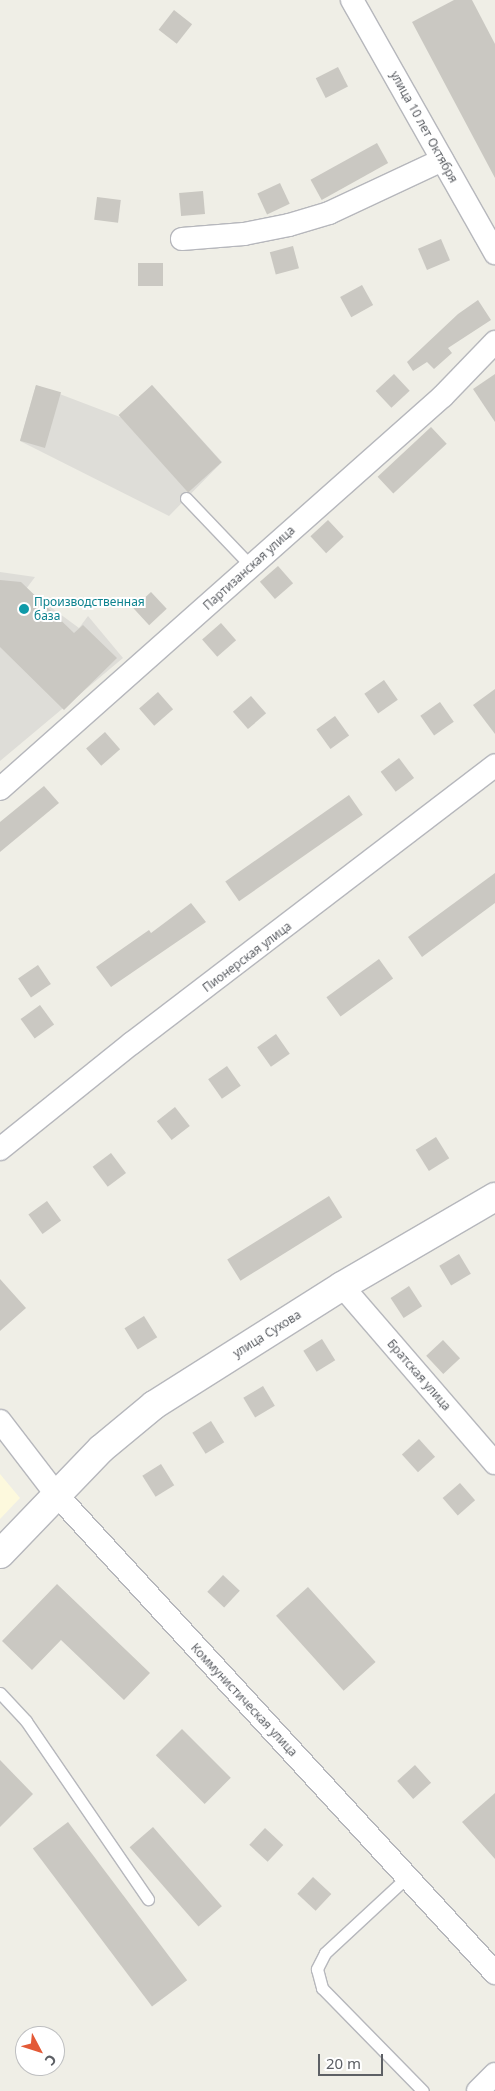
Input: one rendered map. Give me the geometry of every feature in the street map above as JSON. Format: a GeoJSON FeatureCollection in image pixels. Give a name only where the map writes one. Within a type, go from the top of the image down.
{"type":"FeatureCollection","features":[{"type":"Feature","properties":{"kind":"street","name":"улица 10 лет Октября"},"geometry":{"type":"LineString","coordinates":[[352,0],[495,254]]}},
{"type":"Feature","properties":{"kind":"street"},"geometry":{"type":"LineString","coordinates":[[182,239],[244,234],[329,213],[442,160]]}},
{"type":"Feature","properties":{"kind":"street","name":"Партизанская улица"},"geometry":{"type":"LineString","coordinates":[[0,789],[443,396],[495,342]]}},
{"type":"Feature","properties":{"kind":"street","name":"Пионерская улица"},"geometry":{"type":"LineString","coordinates":[[0,1149],[132,1043],[495,765]]}},
{"type":"Feature","properties":{"kind":"street","name":"улица Сухова"},"geometry":{"type":"LineString","coordinates":[[0,1554],[101,1449],[154,1405],[342,1286],[495,1197]]}},
{"type":"Feature","properties":{"kind":"street","name":"Братская улица"},"geometry":{"type":"LineString","coordinates":[[342,1286],[495,1463]]}},
{"type":"Feature","properties":{"kind":"street","name":"Коммунистическая улица"},"geometry":{"type":"LineString","coordinates":[[0,1421],[56,1494],[495,1973]]}},
{"type":"Feature","properties":{"kind":"street"},"geometry":{"type":"LineString","coordinates":[[478,2091],[495,2074]]}},
{"type":"Feature","properties":{"kind":"lane"},"geometry":{"type":"LineString","coordinates":[[186,498],[251,566]]}},
{"type":"Feature","properties":{"kind":"lane"},"geometry":{"type":"LineString","coordinates":[[0,1693],[26,1721],[148,1899]]}},
{"type":"Feature","properties":{"kind":"lane"},"geometry":{"type":"LineString","coordinates":[[407,1877],[325,1953],[317,1969],[322,1988],[423,2091]]}},
{"type":"Feature","properties":{"kind":"shaded area"},"geometry":{"type":"Polygon","coordinates":[[[36,385],[120,417],[152,385],[222,462],[169,516],[20,441],[36,385]]]}},
{"type":"Feature","properties":{"kind":"shaded area"},"geometry":{"type":"Polygon","coordinates":[[[0,572],[35,577],[26,589],[79,628],[88,616],[123,658],[0,761],[0,572]]]}},
{"type":"Feature","properties":{"kind":"shaded area"},"geometry":{"type":"Polygon","coordinates":[[[0,1474],[20,1498],[0,1519],[0,1474]]]}},
{"type":"Feature","properties":{"kind":"building"},"geometry":{"type":"Polygon","coordinates":[[[454,0],[472,0],[495,44],[495,178],[412,22],[454,0]]]}},
{"type":"Feature","properties":{"kind":"building"},"geometry":{"type":"Polygon","coordinates":[[[174,10],[192,24],[177,44],[159,30],[174,10]]]}},
{"type":"Feature","properties":{"kind":"building"},"geometry":{"type":"Polygon","coordinates":[[[338,67],[348,87],[326,98],[316,78],[338,67]]]}},
{"type":"Feature","properties":{"kind":"building"},"geometry":{"type":"Polygon","coordinates":[[[377,143],[388,163],[322,200],[311,180],[377,143]]]}},
{"type":"Feature","properties":{"kind":"building"},"geometry":{"type":"Polygon","coordinates":[[[280,183],[290,204],[267,214],[257,194],[280,183]]]}},
{"type":"Feature","properties":{"kind":"building"},"geometry":{"type":"Polygon","coordinates":[[[203,191],[205,214],[181,216],[179,193],[203,191]]]}},
{"type":"Feature","properties":{"kind":"building"},"geometry":{"type":"Polygon","coordinates":[[[97,197],[121,200],[118,223],[94,220],[97,197]]]}},
{"type":"Feature","properties":{"kind":"building"},"geometry":{"type":"Polygon","coordinates":[[[441,239],[450,260],[427,270],[418,249],[441,239]]]}},
{"type":"Feature","properties":{"kind":"building"},"geometry":{"type":"Polygon","coordinates":[[[293,246],[299,268],[276,274],[270,252],[293,246]]]}},
{"type":"Feature","properties":{"kind":"building"},"geometry":{"type":"Polygon","coordinates":[[[138,263],[163,263],[163,286],[138,286],[138,263]]]}},
{"type":"Feature","properties":{"kind":"building"},"geometry":{"type":"Polygon","coordinates":[[[362,285],[373,305],[351,317],[340,297],[362,285]]]}},
{"type":"Feature","properties":{"kind":"building"},"geometry":{"type":"Polygon","coordinates":[[[478,300],[491,320],[448,348],[452,353],[434,369],[427,362],[413,371],[407,362],[458,314],[478,300]]]}},
{"type":"Feature","properties":{"kind":"building"},"geometry":{"type":"Polygon","coordinates":[[[394,374],[410,391],[391,408],[376,391],[394,374]]]}},
{"type":"Feature","properties":{"kind":"building"},"geometry":{"type":"Polygon","coordinates":[[[495,374],[495,422],[473,389],[495,374]]]}},
{"type":"Feature","properties":{"kind":"building"},"geometry":{"type":"Polygon","coordinates":[[[36,385],[61,392],[45,448],[20,441],[36,385]]]}},
{"type":"Feature","properties":{"kind":"building"},"geometry":{"type":"Polygon","coordinates":[[[152,385],[222,462],[188,492],[119,415],[152,385]]]}},
{"type":"Feature","properties":{"kind":"building"},"geometry":{"type":"Polygon","coordinates":[[[431,427],[447,444],[393,494],[378,477],[431,427]]]}},
{"type":"Feature","properties":{"kind":"building"},"geometry":{"type":"Polygon","coordinates":[[[328,520],[344,537],[326,553],[310,536],[328,520]]]}},
{"type":"Feature","properties":{"kind":"building"},"geometry":{"type":"Polygon","coordinates":[[[278,566],[293,583],[275,599],[260,582],[278,566]]]}},
{"type":"Feature","properties":{"kind":"building"},"geometry":{"type":"Polygon","coordinates":[[[0,580],[21,582],[74,633],[83,625],[117,658],[64,710],[0,647],[0,580]]]}},
{"type":"Feature","properties":{"kind":"building"},"geometry":{"type":"Polygon","coordinates":[[[151,592],[167,609],[149,625],[133,608],[151,592]]]}},
{"type":"Feature","properties":{"kind":"building"},"geometry":{"type":"Polygon","coordinates":[[[221,623],[236,640],[217,657],[202,639],[221,623]]]}},
{"type":"Feature","properties":{"kind":"building"},"geometry":{"type":"Polygon","coordinates":[[[384,680],[398,700],[378,713],[364,694],[384,680]]]}},
{"type":"Feature","properties":{"kind":"building"},"geometry":{"type":"Polygon","coordinates":[[[495,689],[495,734],[473,705],[495,689]]]}},
{"type":"Feature","properties":{"kind":"building"},"geometry":{"type":"Polygon","coordinates":[[[158,692],[173,709],[154,726],[139,708],[158,692]]]}},
{"type":"Feature","properties":{"kind":"building"},"geometry":{"type":"Polygon","coordinates":[[[251,696],[266,713],[248,729],[233,712],[251,696]]]}},
{"type":"Feature","properties":{"kind":"building"},"geometry":{"type":"Polygon","coordinates":[[[440,702],[454,722],[434,735],[420,716],[440,702]]]}},
{"type":"Feature","properties":{"kind":"building"},"geometry":{"type":"Polygon","coordinates":[[[335,716],[349,735],[330,749],[316,730],[335,716]]]}},
{"type":"Feature","properties":{"kind":"building"},"geometry":{"type":"Polygon","coordinates":[[[105,732],[120,749],[101,766],[86,748],[105,732]]]}},
{"type":"Feature","properties":{"kind":"building"},"geometry":{"type":"Polygon","coordinates":[[[399,758],[414,778],[396,792],[381,772],[399,758]]]}},
{"type":"Feature","properties":{"kind":"building"},"geometry":{"type":"Polygon","coordinates":[[[44,786],[59,803],[0,852],[0,822],[44,786]]]}},
{"type":"Feature","properties":{"kind":"building"},"geometry":{"type":"Polygon","coordinates":[[[349,795],[363,815],[239,901],[225,882],[349,795]]]}},
{"type":"Feature","properties":{"kind":"building"},"geometry":{"type":"Polygon","coordinates":[[[495,873],[495,903],[422,957],[408,937],[495,873]]]}},
{"type":"Feature","properties":{"kind":"building"},"geometry":{"type":"Polygon","coordinates":[[[191,903],[206,922],[111,987],[96,967],[149,930],[151,933],[191,903]]]}},
{"type":"Feature","properties":{"kind":"building"},"geometry":{"type":"Polygon","coordinates":[[[379,959],[393,978],[341,1017],[326,997],[379,959]]]}},
{"type":"Feature","properties":{"kind":"building"},"geometry":{"type":"Polygon","coordinates":[[[38,965],[51,984],[31,997],[18,978],[38,965]]]}},
{"type":"Feature","properties":{"kind":"building"},"geometry":{"type":"Polygon","coordinates":[[[40,1005],[54,1024],[35,1039],[21,1019],[40,1005]]]}},
{"type":"Feature","properties":{"kind":"building"},"geometry":{"type":"Polygon","coordinates":[[[276,1034],[290,1054],[271,1067],[257,1047],[276,1034]]]}},
{"type":"Feature","properties":{"kind":"building"},"geometry":{"type":"Polygon","coordinates":[[[227,1066],[241,1086],[222,1099],[208,1079],[227,1066]]]}},
{"type":"Feature","properties":{"kind":"building"},"geometry":{"type":"Polygon","coordinates":[[[175,1107],[190,1126],[172,1140],[157,1121],[175,1107]]]}},
{"type":"Feature","properties":{"kind":"building"},"geometry":{"type":"Polygon","coordinates":[[[436,1137],[449,1158],[429,1171],[416,1150],[436,1137]]]}},
{"type":"Feature","properties":{"kind":"building"},"geometry":{"type":"Polygon","coordinates":[[[111,1153],[126,1173],[108,1187],[93,1167],[111,1153]]]}},
{"type":"Feature","properties":{"kind":"building"},"geometry":{"type":"Polygon","coordinates":[[[329,1196],[342,1217],[240,1281],[227,1260],[329,1196]]]}},
{"type":"Feature","properties":{"kind":"building"},"geometry":{"type":"Polygon","coordinates":[[[47,1201],[61,1220],[42,1234],[28,1215],[47,1201]]]}},
{"type":"Feature","properties":{"kind":"building"},"geometry":{"type":"Polygon","coordinates":[[[459,1254],[471,1274],[451,1286],[439,1266],[459,1254]]]}},
{"type":"Feature","properties":{"kind":"building"},"geometry":{"type":"Polygon","coordinates":[[[0,1279],[26,1308],[0,1331],[0,1279]]]}},
{"type":"Feature","properties":{"kind":"building"},"geometry":{"type":"Polygon","coordinates":[[[409,1286],[422,1306],[404,1318],[391,1298],[409,1286]]]}},
{"type":"Feature","properties":{"kind":"building"},"geometry":{"type":"Polygon","coordinates":[[[144,1316],[157,1337],[138,1349],[124,1328],[144,1316]]]}},
{"type":"Feature","properties":{"kind":"building"},"geometry":{"type":"Polygon","coordinates":[[[322,1339],[335,1360],[317,1372],[303,1351],[322,1339]]]}},
{"type":"Feature","properties":{"kind":"building"},"geometry":{"type":"Polygon","coordinates":[[[443,1340],[460,1358],[443,1374],[426,1356],[443,1340]]]}},
{"type":"Feature","properties":{"kind":"building"},"geometry":{"type":"Polygon","coordinates":[[[263,1386],[275,1406],[255,1418],[243,1398],[263,1386]]]}},
{"type":"Feature","properties":{"kind":"building"},"geometry":{"type":"Polygon","coordinates":[[[211,1421],[224,1442],[206,1454],[192,1433],[211,1421]]]}},
{"type":"Feature","properties":{"kind":"building"},"geometry":{"type":"Polygon","coordinates":[[[419,1439],[435,1457],[418,1472],[402,1454],[419,1439]]]}},
{"type":"Feature","properties":{"kind":"building"},"geometry":{"type":"Polygon","coordinates":[[[161,1464],[174,1485],[156,1497],[142,1476],[161,1464]]]}},
{"type":"Feature","properties":{"kind":"building"},"geometry":{"type":"Polygon","coordinates":[[[460,1483],[475,1500],[458,1515],[443,1498],[460,1483]]]}},
{"type":"Feature","properties":{"kind":"building"},"geometry":{"type":"Polygon","coordinates":[[[223,1575],[240,1591],[224,1608],[207,1592],[223,1575]]]}},
{"type":"Feature","properties":{"kind":"building"},"geometry":{"type":"Polygon","coordinates":[[[57,1584],[150,1673],[124,1700],[61,1640],[32,1670],[2,1641],[57,1584]]]}},
{"type":"Feature","properties":{"kind":"building"},"geometry":{"type":"Polygon","coordinates":[[[308,1587],[376,1662],[344,1691],[276,1616],[308,1587]]]}},
{"type":"Feature","properties":{"kind":"building"},"geometry":{"type":"Polygon","coordinates":[[[182,1729],[231,1778],[205,1804],[156,1755],[182,1729]]]}},
{"type":"Feature","properties":{"kind":"building"},"geometry":{"type":"Polygon","coordinates":[[[0,1760],[33,1794],[0,1827],[0,1760]]]}},
{"type":"Feature","properties":{"kind":"building"},"geometry":{"type":"Polygon","coordinates":[[[415,1765],[431,1783],[413,1799],[397,1781],[415,1765]]]}},
{"type":"Feature","properties":{"kind":"building"},"geometry":{"type":"Polygon","coordinates":[[[495,1793],[495,1859],[462,1822],[495,1793]]]}},
{"type":"Feature","properties":{"kind":"building"},"geometry":{"type":"Polygon","coordinates":[[[68,1822],[187,1980],[152,2007],[33,1848],[68,1822]]]}},
{"type":"Feature","properties":{"kind":"building"},"geometry":{"type":"Polygon","coordinates":[[[153,1827],[222,1906],[198,1927],[130,1847],[153,1827]]]}},
{"type":"Feature","properties":{"kind":"building"},"geometry":{"type":"Polygon","coordinates":[[[265,1828],[283,1845],[268,1862],[249,1845],[265,1828]]]}},
{"type":"Feature","properties":{"kind":"building"},"geometry":{"type":"Polygon","coordinates":[[[313,1877],[331,1894],[316,1911],[297,1894],[313,1877]]]}},
{"type":"Feature","properties":{"kind":"place","name":"Производственная база"},"geometry":{"type":"Point","coordinates":[24,609]}}]}
